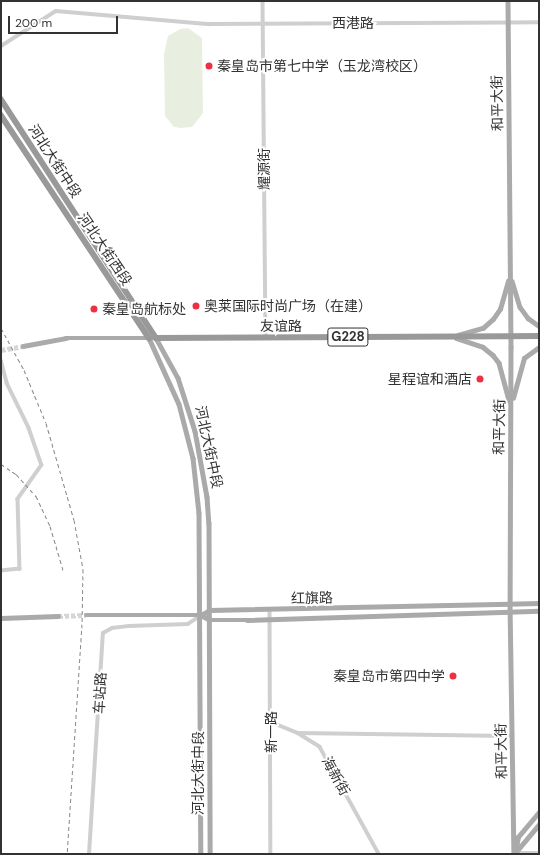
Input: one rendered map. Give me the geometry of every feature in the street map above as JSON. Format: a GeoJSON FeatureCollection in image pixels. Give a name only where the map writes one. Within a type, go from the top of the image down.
{"type":"FeatureCollection","features":[{"type":"Feature","properties":{"kind":"highway","name":"河北大街中段"},"geometry":{"type":"LineString","coordinates":[[1,99],[156,338]]}},
{"type":"Feature","properties":{"kind":"highway","name":"河北大街西段"},"geometry":{"type":"LineString","coordinates":[[1,115],[149,338]]}},
{"type":"Feature","properties":{"kind":"highway","name":"友谊路"},"geometry":{"type":"LineString","coordinates":[[156,338],[539,336]]}},
{"type":"Feature","properties":{"kind":"main road","name":"和平大街"},"geometry":{"type":"LineString","coordinates":[[508,1],[510,612],[514,854]]}},
{"type":"Feature","properties":{"kind":"main road"},"geometry":{"type":"LineString","coordinates":[[510,276],[520,307],[528,318],[539,326]]}},
{"type":"Feature","properties":{"kind":"main road"},"geometry":{"type":"LineString","coordinates":[[452,336],[483,328],[493,319],[500,309],[510,276]]}},
{"type":"Feature","properties":{"kind":"main road"},"geometry":{"type":"LineString","coordinates":[[452,336],[482,347],[493,355],[499,363],[510,407]]}},
{"type":"Feature","properties":{"kind":"main road","name":"友谊路"},"geometry":{"type":"LineString","coordinates":[[23,346],[66,338],[156,338]]}},
{"type":"Feature","properties":{"kind":"main road"},"geometry":{"type":"LineString","coordinates":[[149,338],[179,404],[192,458],[201,542],[201,854]]}},
{"type":"Feature","properties":{"kind":"main road","name":"河北大街中段"},"geometry":{"type":"LineString","coordinates":[[156,338],[178,378],[188,405],[202,461],[209,523],[210,854]]}},
{"type":"Feature","properties":{"kind":"main road"},"geometry":{"type":"LineString","coordinates":[[510,407],[519,370],[524,358],[539,347]]}},
{"type":"Feature","properties":{"kind":"main road","name":"红旗路"},"geometry":{"type":"LineString","coordinates":[[86,615],[201,615],[210,610],[270,610],[539,603]]}},
{"type":"Feature","properties":{"kind":"main road"},"geometry":{"type":"LineString","coordinates":[[201,615],[210,620],[270,620],[539,611]]}},
{"type":"Feature","properties":{"kind":"main road"},"geometry":{"type":"LineString","coordinates":[[1,618],[58,616]]}},
{"type":"Feature","properties":{"kind":"main road"},"geometry":{"type":"LineString","coordinates":[[514,854],[518,836],[539,812]]}},
{"type":"Feature","properties":{"kind":"main road"},"geometry":{"type":"LineString","coordinates":[[514,854],[539,824]]}},
{"type":"Feature","properties":{"kind":"street","name":"耀源街"},"geometry":{"type":"LineString","coordinates":[[263,1],[266,338]]}},
{"type":"Feature","properties":{"kind":"street","name":"西港路"},"geometry":{"type":"LineString","coordinates":[[1,46],[56,11],[209,24],[539,22]]}},
{"type":"Feature","properties":{"kind":"street"},"geometry":{"type":"LineString","coordinates":[[1,360],[7,382],[30,428],[42,465],[18,499],[20,569],[1,571]]}},
{"type":"Feature","properties":{"kind":"street","name":"新一路"},"geometry":{"type":"LineString","coordinates":[[270,610],[271,854]]}},
{"type":"Feature","properties":{"kind":"street","name":"车站路"},"geometry":{"type":"LineString","coordinates":[[89,854],[103,632],[112,628],[129,626],[188,624],[201,615]]}},
{"type":"Feature","properties":{"kind":"street","name":"海新街"},"geometry":{"type":"LineString","coordinates":[[270,722],[298,733],[320,746],[379,854]]}},
{"type":"Feature","properties":{"kind":"street"},"geometry":{"type":"LineString","coordinates":[[298,733],[511,736]]}},
{"type":"Feature","properties":{"kind":"street"},"geometry":{"type":"LineString","coordinates":[[514,854],[539,853]]}},
{"type":"Feature","properties":{"kind":"green space"},"geometry":{"type":"Polygon","coordinates":[[[188,28],[202,38],[203,113],[192,127],[181,128],[174,127],[165,116],[164,54],[168,36],[180,29],[188,28]]]}},
{"type":"Feature","properties":{"kind":"tunnel"},"geometry":{"type":"LineString","coordinates":[[1,350],[23,346]]}},
{"type":"Feature","properties":{"kind":"tunnel"},"geometry":{"type":"LineString","coordinates":[[58,616],[86,615]]}},
{"type":"Feature","properties":{"kind":"railway"},"geometry":{"type":"LineString","coordinates":[[1,328],[24,370],[46,423],[74,520],[83,569],[82,624],[67,854]]}},
{"type":"Feature","properties":{"kind":"railway"},"geometry":{"type":"LineString","coordinates":[[1,464],[16,474],[36,496],[50,526],[63,570]]}},
{"type":"Feature","properties":{"kind":"place","name":"秦皇岛市第七中学（玉龙湾校区）"},"geometry":{"type":"Point","coordinates":[209,66]}},
{"type":"Feature","properties":{"kind":"place","name":"奥莱国际时尚广场（在建）"},"geometry":{"type":"Point","coordinates":[196,306]}},
{"type":"Feature","properties":{"kind":"place","name":"秦皇岛航标处"},"geometry":{"type":"Point","coordinates":[94,309]}},
{"type":"Feature","properties":{"kind":"place","name":"星程谊和酒店"},"geometry":{"type":"Point","coordinates":[480,379]}},
{"type":"Feature","properties":{"kind":"place","name":"秦皇岛市第四中学"},"geometry":{"type":"Point","coordinates":[453,676]}}]}
